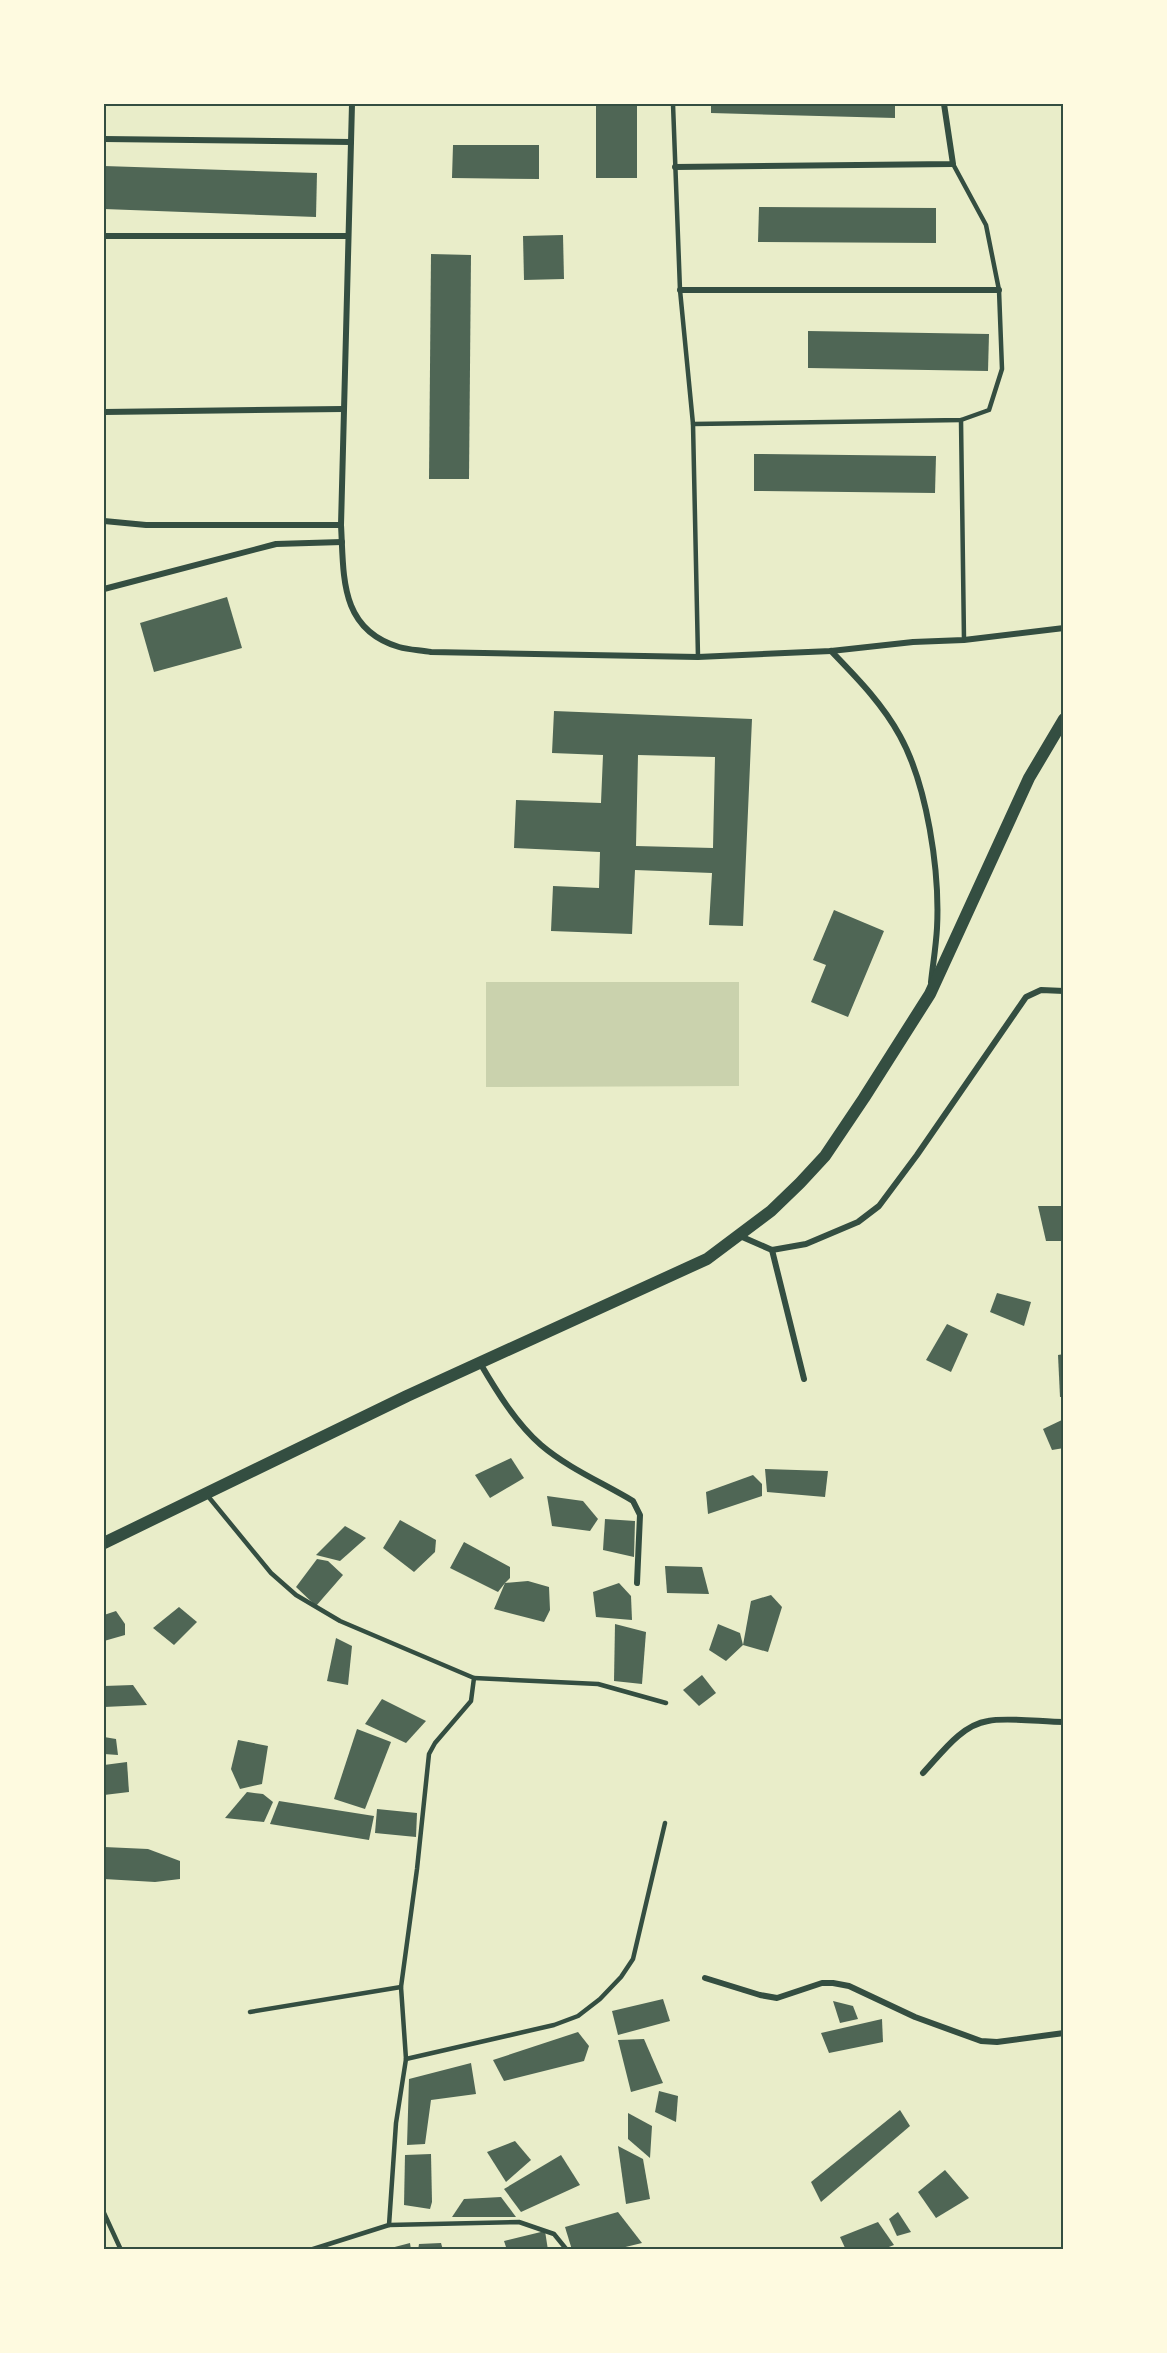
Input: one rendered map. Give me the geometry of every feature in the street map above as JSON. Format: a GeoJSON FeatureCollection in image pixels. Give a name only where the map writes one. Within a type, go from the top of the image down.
{"type":"FeatureCollection","features":[{"type":"Feature","properties":{"kind":"main road"},"geometry":{"type":"LineString","coordinates":[[104,1543],[480,1362],[707,1259],[786,1197],[825,1156],[930,994],[1029,778],[1064,719]]}},
{"type":"Feature","properties":{"kind":"street"},"geometry":{"type":"LineString","coordinates":[[352,104],[341,525],[345,586],[354,614],[370,633],[398,647],[431,652],[698,657],[831,651],[914,642],[964,640],[1064,628]]}},
{"type":"Feature","properties":{"kind":"street"},"geometry":{"type":"LineString","coordinates":[[675,167],[953,164],[944,104]]}},
{"type":"Feature","properties":{"kind":"street"},"geometry":{"type":"LineString","coordinates":[[104,140],[351,142]]}},
{"type":"Feature","properties":{"kind":"street"},"geometry":{"type":"LineString","coordinates":[[104,236],[348,236]]}},
{"type":"Feature","properties":{"kind":"street"},"geometry":{"type":"LineString","coordinates":[[680,290],[999,290]]}},
{"type":"Feature","properties":{"kind":"street"},"geometry":{"type":"LineString","coordinates":[[104,412],[344,409]]}},
{"type":"Feature","properties":{"kind":"street"},"geometry":{"type":"LineString","coordinates":[[104,521],[146,525],[341,525]]}},
{"type":"Feature","properties":{"kind":"street"},"geometry":{"type":"LineString","coordinates":[[104,589],[276,544],[342,542]]}},
{"type":"Feature","properties":{"kind":"street"},"geometry":{"type":"LineString","coordinates":[[831,651],[863,684],[887,714],[901,738],[921,790],[931,842],[937,895],[937,928],[930,994]]}},
{"type":"Feature","properties":{"kind":"street"},"geometry":{"type":"LineString","coordinates":[[739,1235],[772,1250],[806,1244],[858,1222],[879,1206],[1026,997],[1041,990],[1064,991]]}},
{"type":"Feature","properties":{"kind":"street"},"geometry":{"type":"LineString","coordinates":[[772,1250],[804,1379]]}},
{"type":"Feature","properties":{"kind":"street"},"geometry":{"type":"LineString","coordinates":[[480,1362],[500,1397],[540,1444],[557,1457],[637,1505],[640,1515],[637,1583]]}},
{"type":"Feature","properties":{"kind":"street"},"geometry":{"type":"LineString","coordinates":[[923,1773],[953,1742],[975,1725],[989,1720],[1064,1722]]}},
{"type":"Feature","properties":{"kind":"street"},"geometry":{"type":"LineString","coordinates":[[705,1978],[777,1998],[822,1983],[849,1986],[915,2017],[981,2041],[1017,2040],[1064,2033]]}},
{"type":"Feature","properties":{"kind":"lane"},"geometry":{"type":"LineString","coordinates":[[673,104],[680,290],[693,424],[698,657]]}},
{"type":"Feature","properties":{"kind":"lane"},"geometry":{"type":"LineString","coordinates":[[693,424],[961,420],[989,410],[1002,369],[999,290],[986,225],[953,164]]}},
{"type":"Feature","properties":{"kind":"lane"},"geometry":{"type":"LineString","coordinates":[[961,420],[964,640]]}},
{"type":"Feature","properties":{"kind":"lane"},"geometry":{"type":"LineString","coordinates":[[205,1493],[271,1573],[296,1595],[340,1621],[474,1678],[598,1684],[666,1702]]}},
{"type":"Feature","properties":{"kind":"lane"},"geometry":{"type":"LineString","coordinates":[[389,2225],[396,2123],[406,2059],[401,1987],[417,1869],[429,1754],[435,1743],[471,1701],[474,1678]]}},
{"type":"Feature","properties":{"kind":"lane"},"geometry":{"type":"LineString","coordinates":[[406,2059],[554,2025],[578,2016],[600,1999],[621,1977],[633,1959],[665,1823]]}},
{"type":"Feature","properties":{"kind":"lane"},"geometry":{"type":"LineString","coordinates":[[250,2012],[401,1987]]}},
{"type":"Feature","properties":{"kind":"lane"},"geometry":{"type":"LineString","coordinates":[[104,2213],[121,2250]]}},
{"type":"Feature","properties":{"kind":"lane"},"geometry":{"type":"LineString","coordinates":[[310,2250],[389,2225],[519,2222],[554,2234],[567,2250]]}},
{"type":"Feature","properties":{"kind":"green space"},"geometry":{"type":"Polygon","coordinates":[[[486,982],[739,982],[739,1086],[486,1087],[486,982]]]}},
{"type":"Feature","properties":{"kind":"building"},"geometry":{"type":"Polygon","coordinates":[[[596,104],[637,104],[637,178],[596,178],[596,104]]]}},
{"type":"Feature","properties":{"kind":"building"},"geometry":{"type":"Polygon","coordinates":[[[711,104],[895,104],[895,118],[711,113],[711,104]]]}},
{"type":"Feature","properties":{"kind":"building"},"geometry":{"type":"Polygon","coordinates":[[[453,145],[539,145],[539,179],[452,178],[453,145]]]}},
{"type":"Feature","properties":{"kind":"building"},"geometry":{"type":"Polygon","coordinates":[[[104,166],[317,173],[316,217],[104,209],[104,166]]]}},
{"type":"Feature","properties":{"kind":"building"},"geometry":{"type":"Polygon","coordinates":[[[759,207],[936,208],[936,243],[758,242],[759,207]]]}},
{"type":"Feature","properties":{"kind":"building"},"geometry":{"type":"Polygon","coordinates":[[[563,235],[564,279],[524,280],[523,236],[563,235]]]}},
{"type":"Feature","properties":{"kind":"building"},"geometry":{"type":"Polygon","coordinates":[[[431,254],[471,255],[469,479],[429,479],[431,254]]]}},
{"type":"Feature","properties":{"kind":"building"},"geometry":{"type":"Polygon","coordinates":[[[808,331],[989,334],[988,371],[808,368],[808,331]]]}},
{"type":"Feature","properties":{"kind":"building"},"geometry":{"type":"Polygon","coordinates":[[[754,454],[936,456],[935,493],[754,491],[754,454]]]}},
{"type":"Feature","properties":{"kind":"building"},"geometry":{"type":"Polygon","coordinates":[[[227,597],[242,648],[154,672],[140,623],[227,597]]]}},
{"type":"Feature","properties":{"kind":"building"},"geometry":{"type":"Polygon","coordinates":[[[554,711],[752,719],[743,926],[709,925],[712,873],[635,870],[632,934],[551,931],[553,886],[599,888],[600,852],[514,848],[516,800],[601,803],[603,755],[552,753],[554,711]],[[638,755],[636,846],[713,848],[715,757],[638,755]]]}},
{"type":"Feature","properties":{"kind":"building"},"geometry":{"type":"Polygon","coordinates":[[[834,910],[884,931],[848,1017],[811,1002],[826,965],[813,960],[834,910]]]}},
{"type":"Feature","properties":{"kind":"building"},"geometry":{"type":"Polygon","coordinates":[[[1038,1206],[1064,1206],[1064,1241],[1046,1241],[1038,1206]]]}},
{"type":"Feature","properties":{"kind":"building"},"geometry":{"type":"Polygon","coordinates":[[[997,1293],[1031,1302],[1024,1326],[990,1312],[997,1293]]]}},
{"type":"Feature","properties":{"kind":"building"},"geometry":{"type":"Polygon","coordinates":[[[947,1324],[968,1334],[951,1372],[926,1360],[947,1324]]]}},
{"type":"Feature","properties":{"kind":"building"},"geometry":{"type":"Polygon","coordinates":[[[1064,1354],[1064,1397],[1060,1397],[1058,1355],[1064,1354]]]}},
{"type":"Feature","properties":{"kind":"building"},"geometry":{"type":"Polygon","coordinates":[[[1064,1419],[1064,1448],[1052,1450],[1043,1429],[1064,1419]]]}},
{"type":"Feature","properties":{"kind":"building"},"geometry":{"type":"Polygon","coordinates":[[[511,1458],[524,1478],[490,1498],[475,1475],[511,1458]]]}},
{"type":"Feature","properties":{"kind":"building"},"geometry":{"type":"Polygon","coordinates":[[[765,1469],[828,1471],[825,1497],[767,1492],[765,1469]]]}},
{"type":"Feature","properties":{"kind":"building"},"geometry":{"type":"Polygon","coordinates":[[[753,1475],[762,1484],[762,1496],[708,1514],[706,1492],[753,1475]]]}},
{"type":"Feature","properties":{"kind":"building"},"geometry":{"type":"Polygon","coordinates":[[[547,1496],[583,1501],[598,1519],[590,1531],[552,1526],[547,1496]]]}},
{"type":"Feature","properties":{"kind":"building"},"geometry":{"type":"Polygon","coordinates":[[[605,1519],[635,1521],[634,1557],[603,1550],[605,1519]]]}},
{"type":"Feature","properties":{"kind":"building"},"geometry":{"type":"Polygon","coordinates":[[[400,1520],[436,1540],[435,1552],[414,1572],[383,1548],[400,1520]]]}},
{"type":"Feature","properties":{"kind":"building"},"geometry":{"type":"Polygon","coordinates":[[[345,1526],[366,1538],[340,1561],[316,1555],[345,1526]]]}},
{"type":"Feature","properties":{"kind":"building"},"geometry":{"type":"Polygon","coordinates":[[[464,1542],[510,1567],[510,1578],[498,1592],[450,1568],[464,1542]]]}},
{"type":"Feature","properties":{"kind":"building"},"geometry":{"type":"Polygon","coordinates":[[[317,1559],[328,1561],[343,1575],[316,1606],[296,1587],[317,1559]]]}},
{"type":"Feature","properties":{"kind":"building"},"geometry":{"type":"Polygon","coordinates":[[[665,1566],[702,1567],[709,1594],[667,1593],[665,1566]]]}},
{"type":"Feature","properties":{"kind":"building"},"geometry":{"type":"Polygon","coordinates":[[[528,1581],[549,1587],[550,1610],[544,1622],[494,1609],[505,1583],[528,1581]]]}},
{"type":"Feature","properties":{"kind":"building"},"geometry":{"type":"Polygon","coordinates":[[[619,1583],[631,1596],[632,1620],[596,1617],[593,1592],[619,1583]]]}},
{"type":"Feature","properties":{"kind":"building"},"geometry":{"type":"Polygon","coordinates":[[[771,1595],[782,1607],[768,1652],[743,1645],[751,1601],[771,1595]]]}},
{"type":"Feature","properties":{"kind":"building"},"geometry":{"type":"Polygon","coordinates":[[[179,1607],[197,1622],[174,1645],[153,1628],[179,1607]]]}},
{"type":"Feature","properties":{"kind":"building"},"geometry":{"type":"Polygon","coordinates":[[[116,1611],[125,1624],[125,1635],[104,1641],[104,1615],[116,1611]]]}},
{"type":"Feature","properties":{"kind":"building"},"geometry":{"type":"Polygon","coordinates":[[[615,1624],[646,1632],[642,1684],[614,1681],[615,1624]]]}},
{"type":"Feature","properties":{"kind":"building"},"geometry":{"type":"Polygon","coordinates":[[[718,1624],[740,1633],[743,1645],[726,1661],[709,1650],[718,1624]]]}},
{"type":"Feature","properties":{"kind":"building"},"geometry":{"type":"Polygon","coordinates":[[[336,1638],[352,1646],[348,1685],[327,1681],[336,1638]]]}},
{"type":"Feature","properties":{"kind":"building"},"geometry":{"type":"Polygon","coordinates":[[[702,1675],[716,1693],[699,1706],[683,1690],[702,1675]]]}},
{"type":"Feature","properties":{"kind":"building"},"geometry":{"type":"Polygon","coordinates":[[[133,1685],[147,1705],[104,1707],[104,1686],[133,1685]]]}},
{"type":"Feature","properties":{"kind":"building"},"geometry":{"type":"Polygon","coordinates":[[[382,1699],[426,1721],[406,1743],[365,1724],[382,1699]]]}},
{"type":"Feature","properties":{"kind":"building"},"geometry":{"type":"Polygon","coordinates":[[[357,1729],[391,1742],[365,1809],[334,1799],[357,1729]]]}},
{"type":"Feature","properties":{"kind":"building"},"geometry":{"type":"Polygon","coordinates":[[[104,1737],[116,1739],[118,1755],[104,1754],[104,1737]]]}},
{"type":"Feature","properties":{"kind":"building"},"geometry":{"type":"Polygon","coordinates":[[[238,1740],[268,1746],[262,1784],[240,1789],[231,1769],[238,1740]]]}},
{"type":"Feature","properties":{"kind":"building"},"geometry":{"type":"Polygon","coordinates":[[[127,1762],[129,1792],[104,1795],[104,1765],[127,1762]]]}},
{"type":"Feature","properties":{"kind":"building"},"geometry":{"type":"Polygon","coordinates":[[[247,1792],[263,1794],[273,1802],[264,1822],[225,1818],[247,1792]]]}},
{"type":"Feature","properties":{"kind":"building"},"geometry":{"type":"Polygon","coordinates":[[[279,1801],[374,1816],[369,1840],[270,1824],[279,1801]]]}},
{"type":"Feature","properties":{"kind":"building"},"geometry":{"type":"Polygon","coordinates":[[[377,1809],[417,1813],[416,1837],[375,1833],[377,1809]]]}},
{"type":"Feature","properties":{"kind":"building"},"geometry":{"type":"Polygon","coordinates":[[[104,1847],[148,1849],[180,1861],[180,1879],[155,1882],[104,1879],[104,1847]]]}},
{"type":"Feature","properties":{"kind":"building"},"geometry":{"type":"Polygon","coordinates":[[[663,1999],[670,2021],[618,2035],[612,2011],[663,1999]]]}},
{"type":"Feature","properties":{"kind":"building"},"geometry":{"type":"Polygon","coordinates":[[[833,2001],[853,2006],[858,2019],[840,2023],[833,2001]]]}},
{"type":"Feature","properties":{"kind":"building"},"geometry":{"type":"Polygon","coordinates":[[[882,2019],[883,2042],[829,2053],[821,2033],[882,2019]]]}},
{"type":"Feature","properties":{"kind":"building"},"geometry":{"type":"Polygon","coordinates":[[[578,2032],[589,2046],[584,2061],[504,2081],[493,2060],[578,2032]]]}},
{"type":"Feature","properties":{"kind":"building"},"geometry":{"type":"Polygon","coordinates":[[[644,2039],[663,2083],[631,2092],[618,2040],[644,2039]]]}},
{"type":"Feature","properties":{"kind":"building"},"geometry":{"type":"Polygon","coordinates":[[[471,2063],[476,2094],[431,2100],[425,2144],[407,2145],[409,2079],[471,2063]]]}},
{"type":"Feature","properties":{"kind":"building"},"geometry":{"type":"Polygon","coordinates":[[[659,2091],[678,2096],[676,2122],[655,2112],[659,2091]]]}},
{"type":"Feature","properties":{"kind":"building"},"geometry":{"type":"Polygon","coordinates":[[[900,2110],[910,2126],[821,2202],[811,2182],[900,2110]]]}},
{"type":"Feature","properties":{"kind":"building"},"geometry":{"type":"Polygon","coordinates":[[[628,2113],[652,2126],[650,2158],[628,2139],[628,2113]]]}},
{"type":"Feature","properties":{"kind":"building"},"geometry":{"type":"Polygon","coordinates":[[[515,2141],[531,2160],[506,2182],[487,2152],[515,2141]]]}},
{"type":"Feature","properties":{"kind":"building"},"geometry":{"type":"Polygon","coordinates":[[[618,2146],[643,2159],[650,2199],[626,2204],[618,2146]]]}},
{"type":"Feature","properties":{"kind":"building"},"geometry":{"type":"Polygon","coordinates":[[[431,2154],[432,2202],[430,2209],[404,2205],[405,2155],[431,2154]]]}},
{"type":"Feature","properties":{"kind":"building"},"geometry":{"type":"Polygon","coordinates":[[[561,2155],[580,2185],[521,2212],[504,2189],[561,2155]]]}},
{"type":"Feature","properties":{"kind":"building"},"geometry":{"type":"Polygon","coordinates":[[[945,2170],[969,2198],[936,2218],[918,2192],[945,2170]]]}},
{"type":"Feature","properties":{"kind":"building"},"geometry":{"type":"Polygon","coordinates":[[[501,2197],[516,2217],[452,2217],[464,2199],[501,2197]]]}},
{"type":"Feature","properties":{"kind":"building"},"geometry":{"type":"Polygon","coordinates":[[[618,2212],[642,2243],[613,2250],[572,2250],[565,2227],[618,2212]]]}},
{"type":"Feature","properties":{"kind":"building"},"geometry":{"type":"Polygon","coordinates":[[[898,2212],[911,2232],[897,2236],[889,2219],[898,2212]]]}},
{"type":"Feature","properties":{"kind":"building"},"geometry":{"type":"Polygon","coordinates":[[[878,2222],[894,2245],[881,2250],[846,2250],[840,2237],[878,2222]]]}},
{"type":"Feature","properties":{"kind":"building"},"geometry":{"type":"Polygon","coordinates":[[[545,2231],[548,2250],[507,2250],[504,2241],[545,2231]]]}},
{"type":"Feature","properties":{"kind":"building"},"geometry":{"type":"Polygon","coordinates":[[[410,2243],[411,2250],[387,2250],[387,2249],[410,2243]]]}},
{"type":"Feature","properties":{"kind":"building"},"geometry":{"type":"Polygon","coordinates":[[[441,2243],[443,2250],[418,2250],[419,2244],[441,2243]]]}}]}
